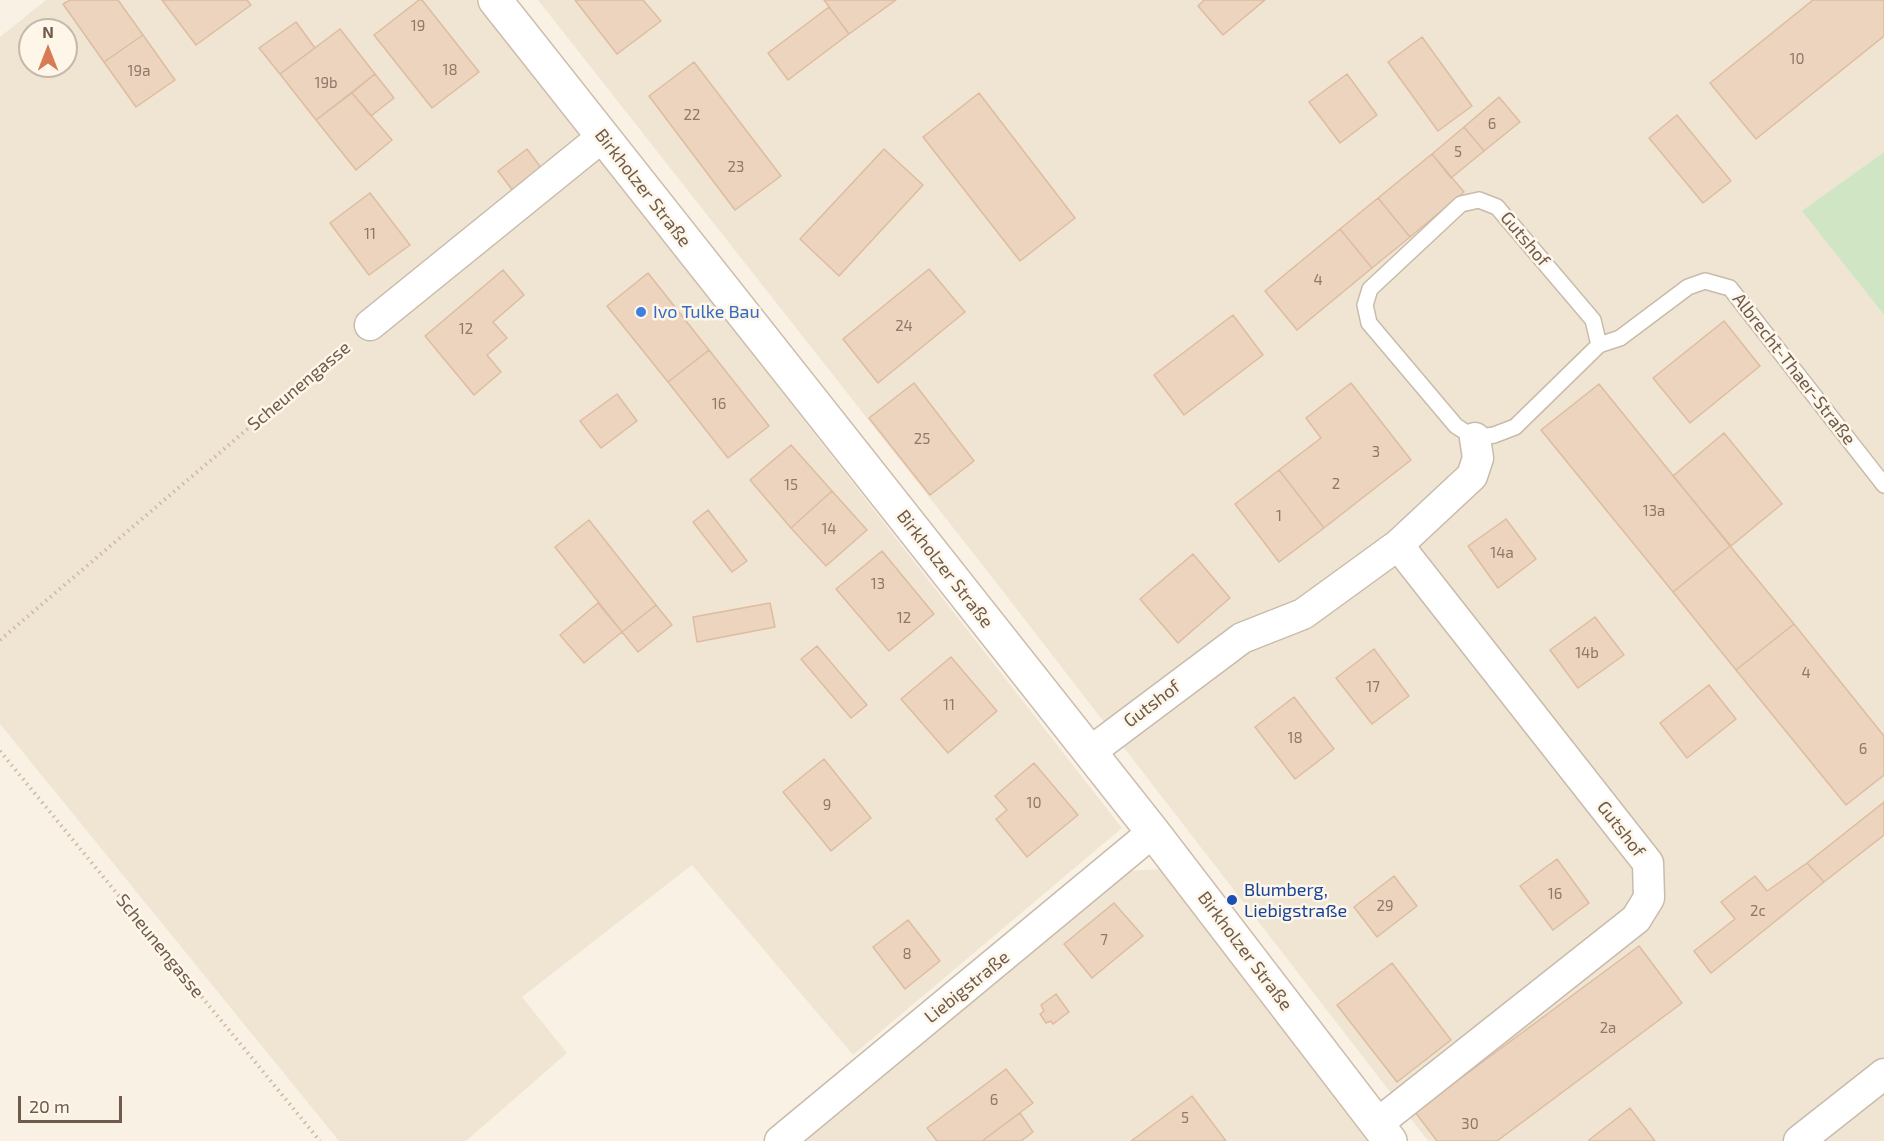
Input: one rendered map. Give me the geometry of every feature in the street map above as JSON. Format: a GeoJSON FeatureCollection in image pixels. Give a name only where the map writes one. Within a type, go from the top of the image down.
{"type":"FeatureCollection","features":[{"type":"Feature","properties":{"kind":"main road","name":"Birkholzer Straße"},"geometry":{"type":"LineString","coordinates":[[495,0],[1153,832],[1384,1133]]}},
{"type":"Feature","properties":{"kind":"street"},"geometry":{"type":"LineString","coordinates":[[370,325],[602,136]]}},
{"type":"Feature","properties":{"kind":"street","name":"Gutshof"},"geometry":{"type":"LineString","coordinates":[[1090,752],[1242,638],[1303,614],[1398,544],[1472,476],[1478,458],[1475,438]]}},
{"type":"Feature","properties":{"kind":"street","name":"Gutshof"},"geometry":{"type":"LineString","coordinates":[[1384,1133],[1636,919],[1649,898],[1648,863],[1398,544]]}},
{"type":"Feature","properties":{"kind":"street","name":"Liebigstraße"},"geometry":{"type":"LineString","coordinates":[[780,1141],[1153,832]]}},
{"type":"Feature","properties":{"kind":"street"},"geometry":{"type":"LineString","coordinates":[[1799,1141],[1884,1074]]}},
{"type":"Feature","properties":{"kind":"lane","name":"Gutshof"},"geometry":{"type":"LineString","coordinates":[[1475,438],[1456,426],[1376,332],[1369,323],[1365,305],[1370,289],[1461,204],[1479,200],[1497,207],[1593,320],[1599,345]]}},
{"type":"Feature","properties":{"kind":"lane","name":"Albrecht-Thaer-Straße"},"geometry":{"type":"LineString","coordinates":[[1599,345],[1620,338],[1688,286],[1705,281],[1730,288],[1884,485]]}},
{"type":"Feature","properties":{"kind":"lane"},"geometry":{"type":"LineString","coordinates":[[1475,438],[1494,435],[1515,427],[1599,345]]}},
{"type":"Feature","properties":{"kind":"path","name":"Scheunengasse"},"geometry":{"type":"LineString","coordinates":[[0,640],[370,325]]}},
{"type":"Feature","properties":{"kind":"path","name":"Scheunengasse"},"geometry":{"type":"LineString","coordinates":[[0,751],[320,1141]]}},
{"type":"Feature","properties":{"kind":"shaded area"},"geometry":{"type":"Polygon","coordinates":[[[46,0],[476,0],[1122,828],[853,1055],[692,865],[522,997],[567,1053],[466,1141],[339,1141],[0,724],[0,37],[18,23],[18,78],[78,78],[78,18],[24,18],[46,0]]]}},
{"type":"Feature","properties":{"kind":"shaded area"},"geometry":{"type":"Polygon","coordinates":[[[538,0],[1884,0],[1884,152],[1803,211],[1884,315],[1884,1141],[1428,1141],[988,572],[538,0]]]}},
{"type":"Feature","properties":{"kind":"shaded area"},"geometry":{"type":"Polygon","coordinates":[[[1161,869],[1370,1141],[804,1141],[1126,871],[1161,869]]]}},
{"type":"Feature","properties":{"kind":"green space"},"geometry":{"type":"Polygon","coordinates":[[[1884,152],[1884,315],[1802,211],[1884,152]]]}},
{"type":"Feature","properties":{"kind":"building"},"geometry":{"type":"Polygon","coordinates":[[[70,0],[118,0],[143,35],[104,62],[78,25],[78,18],[73,18],[63,4],[70,0]]]}},
{"type":"Feature","properties":{"kind":"building"},"geometry":{"type":"Polygon","coordinates":[[[162,0],[247,0],[251,5],[196,45],[162,0]]]}},
{"type":"Feature","properties":{"kind":"building"},"geometry":{"type":"Polygon","coordinates":[[[422,0],[479,72],[432,108],[374,35],[422,0]]]}},
{"type":"Feature","properties":{"kind":"building"},"geometry":{"type":"Polygon","coordinates":[[[575,0],[643,0],[661,21],[617,54],[575,0]]]}},
{"type":"Feature","properties":{"kind":"building"},"geometry":{"type":"Polygon","coordinates":[[[824,0],[896,0],[849,34],[824,0]]]}},
{"type":"Feature","properties":{"kind":"building"},"geometry":{"type":"Polygon","coordinates":[[[1204,0],[1265,0],[1223,35],[1198,6],[1204,0]]]}},
{"type":"Feature","properties":{"kind":"building"},"geometry":{"type":"Polygon","coordinates":[[[1813,0],[1884,0],[1884,36],[1756,139],[1710,83],[1813,0]]]}},
{"type":"Feature","properties":{"kind":"building"},"geometry":{"type":"Polygon","coordinates":[[[829,7],[849,34],[788,80],[768,53],[829,7]]]}},
{"type":"Feature","properties":{"kind":"building"},"geometry":{"type":"Polygon","coordinates":[[[296,22],[315,48],[280,74],[259,48],[296,22]]]}},
{"type":"Feature","properties":{"kind":"building"},"geometry":{"type":"Polygon","coordinates":[[[340,29],[375,74],[316,120],[280,74],[340,29]]]}},
{"type":"Feature","properties":{"kind":"building"},"geometry":{"type":"Polygon","coordinates":[[[143,35],[175,80],[136,107],[104,62],[143,35]]]}},
{"type":"Feature","properties":{"kind":"building"},"geometry":{"type":"Polygon","coordinates":[[[1422,37],[1472,106],[1438,131],[1388,62],[1422,37]]]}},
{"type":"Feature","properties":{"kind":"building"},"geometry":{"type":"Polygon","coordinates":[[[694,62],[781,176],[735,210],[649,96],[694,62]]]}},
{"type":"Feature","properties":{"kind":"building"},"geometry":{"type":"Polygon","coordinates":[[[375,74],[394,98],[371,116],[352,93],[375,74]]]}},
{"type":"Feature","properties":{"kind":"building"},"geometry":{"type":"Polygon","coordinates":[[[1347,74],[1377,115],[1340,143],[1309,102],[1347,74]]]}},
{"type":"Feature","properties":{"kind":"building"},"geometry":{"type":"Polygon","coordinates":[[[352,93],[392,140],[356,170],[316,120],[352,93]]]}},
{"type":"Feature","properties":{"kind":"building"},"geometry":{"type":"Polygon","coordinates":[[[979,93],[1075,218],[1020,261],[923,137],[979,93]]]}},
{"type":"Feature","properties":{"kind":"building"},"geometry":{"type":"Polygon","coordinates":[[[1499,97],[1520,122],[1484,151],[1464,127],[1499,97]]]}},
{"type":"Feature","properties":{"kind":"building"},"geometry":{"type":"Polygon","coordinates":[[[1677,115],[1731,181],[1703,203],[1649,138],[1677,115]]]}},
{"type":"Feature","properties":{"kind":"building"},"geometry":{"type":"Polygon","coordinates":[[[1464,127],[1484,151],[1451,178],[1432,154],[1464,127]]]}},
{"type":"Feature","properties":{"kind":"building"},"geometry":{"type":"Polygon","coordinates":[[[527,149],[545,173],[516,195],[498,171],[527,149]]]}},
{"type":"Feature","properties":{"kind":"building"},"geometry":{"type":"Polygon","coordinates":[[[884,149],[923,185],[839,276],[800,239],[884,149]]]}},
{"type":"Feature","properties":{"kind":"building"},"geometry":{"type":"Polygon","coordinates":[[[1432,154],[1464,192],[1410,237],[1378,198],[1432,154]]]}},
{"type":"Feature","properties":{"kind":"building"},"geometry":{"type":"Polygon","coordinates":[[[370,193],[410,245],[369,275],[330,223],[370,193]]]}},
{"type":"Feature","properties":{"kind":"building"},"geometry":{"type":"Polygon","coordinates":[[[1378,198],[1410,237],[1372,268],[1340,229],[1378,198]]]}},
{"type":"Feature","properties":{"kind":"building"},"geometry":{"type":"Polygon","coordinates":[[[1340,229],[1372,268],[1297,330],[1265,291],[1340,229]]]}},
{"type":"Feature","properties":{"kind":"building"},"geometry":{"type":"Polygon","coordinates":[[[929,269],[965,312],[878,383],[843,339],[929,269]]]}},
{"type":"Feature","properties":{"kind":"building"},"geometry":{"type":"Polygon","coordinates":[[[503,270],[524,295],[493,322],[507,338],[487,355],[501,372],[474,395],[425,336],[503,270]]]}},
{"type":"Feature","properties":{"kind":"building"},"geometry":{"type":"Polygon","coordinates":[[[648,273],[709,350],[668,382],[607,306],[648,273]]]}},
{"type":"Feature","properties":{"kind":"building"},"geometry":{"type":"Polygon","coordinates":[[[1233,315],[1263,355],[1184,415],[1154,375],[1233,315]]]}},
{"type":"Feature","properties":{"kind":"building"},"geometry":{"type":"Polygon","coordinates":[[[1724,321],[1760,366],[1690,423],[1653,378],[1724,321]]]}},
{"type":"Feature","properties":{"kind":"building"},"geometry":{"type":"Polygon","coordinates":[[[709,350],[769,426],[728,458],[668,382],[709,350]]]}},
{"type":"Feature","properties":{"kind":"building"},"geometry":{"type":"Polygon","coordinates":[[[914,383],[974,461],[930,495],[869,418],[914,383]]]}},
{"type":"Feature","properties":{"kind":"building"},"geometry":{"type":"Polygon","coordinates":[[[1351,383],[1411,460],[1324,528],[1279,470],[1321,438],[1306,418],[1351,383]]]}},
{"type":"Feature","properties":{"kind":"building"},"geometry":{"type":"Polygon","coordinates":[[[1599,384],[1730,546],[1673,592],[1541,430],[1599,384]]]}},
{"type":"Feature","properties":{"kind":"building"},"geometry":{"type":"Polygon","coordinates":[[[617,394],[637,421],[601,448],[580,421],[617,394]]]}},
{"type":"Feature","properties":{"kind":"building"},"geometry":{"type":"Polygon","coordinates":[[[1724,433],[1782,504],[1731,546],[1673,476],[1724,433]]]}},
{"type":"Feature","properties":{"kind":"building"},"geometry":{"type":"Polygon","coordinates":[[[791,445],[832,491],[791,528],[750,480],[791,445]]]}},
{"type":"Feature","properties":{"kind":"building"},"geometry":{"type":"Polygon","coordinates":[[[1279,470],[1324,528],[1279,562],[1235,504],[1279,470]]]}},
{"type":"Feature","properties":{"kind":"building"},"geometry":{"type":"Polygon","coordinates":[[[832,491],[867,530],[826,566],[791,528],[832,491]]]}},
{"type":"Feature","properties":{"kind":"building"},"geometry":{"type":"Polygon","coordinates":[[[708,510],[747,561],[732,572],[693,522],[708,510]]]}},
{"type":"Feature","properties":{"kind":"building"},"geometry":{"type":"Polygon","coordinates":[[[1506,519],[1536,559],[1498,588],[1468,546],[1506,519]]]}},
{"type":"Feature","properties":{"kind":"building"},"geometry":{"type":"Polygon","coordinates":[[[589,520],[656,605],[622,632],[555,547],[589,520]]]}},
{"type":"Feature","properties":{"kind":"building"},"geometry":{"type":"Polygon","coordinates":[[[1730,546],[1794,624],[1736,670],[1673,592],[1730,546]]]}},
{"type":"Feature","properties":{"kind":"building"},"geometry":{"type":"Polygon","coordinates":[[[882,551],[934,614],[889,651],[836,589],[882,551]]]}},
{"type":"Feature","properties":{"kind":"building"},"geometry":{"type":"Polygon","coordinates":[[[1193,554],[1230,598],[1178,643],[1140,599],[1193,554]]]}},
{"type":"Feature","properties":{"kind":"building"},"geometry":{"type":"Polygon","coordinates":[[[598,603],[622,632],[584,663],[560,635],[598,603]]]}},
{"type":"Feature","properties":{"kind":"building"},"geometry":{"type":"Polygon","coordinates":[[[770,603],[775,627],[697,642],[693,617],[770,603]]]}},
{"type":"Feature","properties":{"kind":"building"},"geometry":{"type":"Polygon","coordinates":[[[656,605],[672,625],[638,652],[622,632],[656,605]]]}},
{"type":"Feature","properties":{"kind":"building"},"geometry":{"type":"Polygon","coordinates":[[[1595,617],[1624,655],[1578,688],[1550,650],[1595,617]]]}},
{"type":"Feature","properties":{"kind":"building"},"geometry":{"type":"Polygon","coordinates":[[[1794,624],[1884,736],[1884,775],[1846,805],[1736,670],[1794,624]]]}},
{"type":"Feature","properties":{"kind":"building"},"geometry":{"type":"Polygon","coordinates":[[[817,646],[867,705],[851,718],[801,659],[817,646]]]}},
{"type":"Feature","properties":{"kind":"building"},"geometry":{"type":"Polygon","coordinates":[[[1374,649],[1409,696],[1372,724],[1336,678],[1374,649]]]}},
{"type":"Feature","properties":{"kind":"building"},"geometry":{"type":"Polygon","coordinates":[[[951,657],[997,711],[948,753],[901,699],[951,657]]]}},
{"type":"Feature","properties":{"kind":"building"},"geometry":{"type":"Polygon","coordinates":[[[1709,685],[1736,719],[1687,758],[1660,723],[1709,685]]]}},
{"type":"Feature","properties":{"kind":"building"},"geometry":{"type":"Polygon","coordinates":[[[1294,697],[1334,749],[1295,779],[1255,727],[1294,697]]]}},
{"type":"Feature","properties":{"kind":"building"},"geometry":{"type":"Polygon","coordinates":[[[824,759],[871,818],[831,851],[783,792],[824,759]]]}},
{"type":"Feature","properties":{"kind":"building"},"geometry":{"type":"Polygon","coordinates":[[[1034,763],[1078,815],[1027,857],[996,819],[1007,810],[995,796],[1034,763]]]}},
{"type":"Feature","properties":{"kind":"building"},"geometry":{"type":"Polygon","coordinates":[[[1884,802],[1884,835],[1824,882],[1807,863],[1884,802]]]}},
{"type":"Feature","properties":{"kind":"building"},"geometry":{"type":"Polygon","coordinates":[[[1557,859],[1589,903],[1553,930],[1520,886],[1557,859]]]}},
{"type":"Feature","properties":{"kind":"building"},"geometry":{"type":"Polygon","coordinates":[[[1807,863],[1824,882],[1711,973],[1694,951],[1735,919],[1721,902],[1755,876],[1767,891],[1807,863]]]}},
{"type":"Feature","properties":{"kind":"building"},"geometry":{"type":"Polygon","coordinates":[[[1394,876],[1417,906],[1377,937],[1354,907],[1394,876]]]}},
{"type":"Feature","properties":{"kind":"building"},"geometry":{"type":"Polygon","coordinates":[[[1114,903],[1143,936],[1092,978],[1064,944],[1114,903]]]}},
{"type":"Feature","properties":{"kind":"building"},"geometry":{"type":"Polygon","coordinates":[[[908,920],[940,961],[905,989],[873,947],[908,920]]]}},
{"type":"Feature","properties":{"kind":"building"},"geometry":{"type":"Polygon","coordinates":[[[1639,946],[1682,1003],[1497,1141],[1437,1141],[1415,1112],[1639,946]]]}},
{"type":"Feature","properties":{"kind":"building"},"geometry":{"type":"Polygon","coordinates":[[[1392,963],[1451,1040],[1397,1082],[1337,1005],[1392,963]]]}},
{"type":"Feature","properties":{"kind":"building"},"geometry":{"type":"Polygon","coordinates":[[[1056,994],[1069,1012],[1053,1024],[1051,1021],[1046,1023],[1040,1014],[1044,1011],[1041,1005],[1056,994]]]}},
{"type":"Feature","properties":{"kind":"building"},"geometry":{"type":"Polygon","coordinates":[[[1006,1069],[1033,1103],[982,1141],[937,1141],[927,1128],[1006,1069]]]}},
{"type":"Feature","properties":{"kind":"building"},"geometry":{"type":"Polygon","coordinates":[[[1192,1096],[1226,1141],[1131,1141],[1192,1096]]]}},
{"type":"Feature","properties":{"kind":"building"},"geometry":{"type":"Polygon","coordinates":[[[1630,1108],[1655,1141],[1589,1141],[1589,1140],[1630,1108]]]}},
{"type":"Feature","properties":{"kind":"building"},"geometry":{"type":"Polygon","coordinates":[[[1020,1113],[1033,1132],[1021,1141],[982,1141],[1020,1113]]]}},
{"type":"Feature","properties":{"kind":"place","name":"Ivo Tulke Bau"},"geometry":{"type":"Point","coordinates":[641,312]}},
{"type":"Feature","properties":{"kind":"place","name":"Blumberg, Liebigstraße"},"geometry":{"type":"Point","coordinates":[1232,900]}}]}
